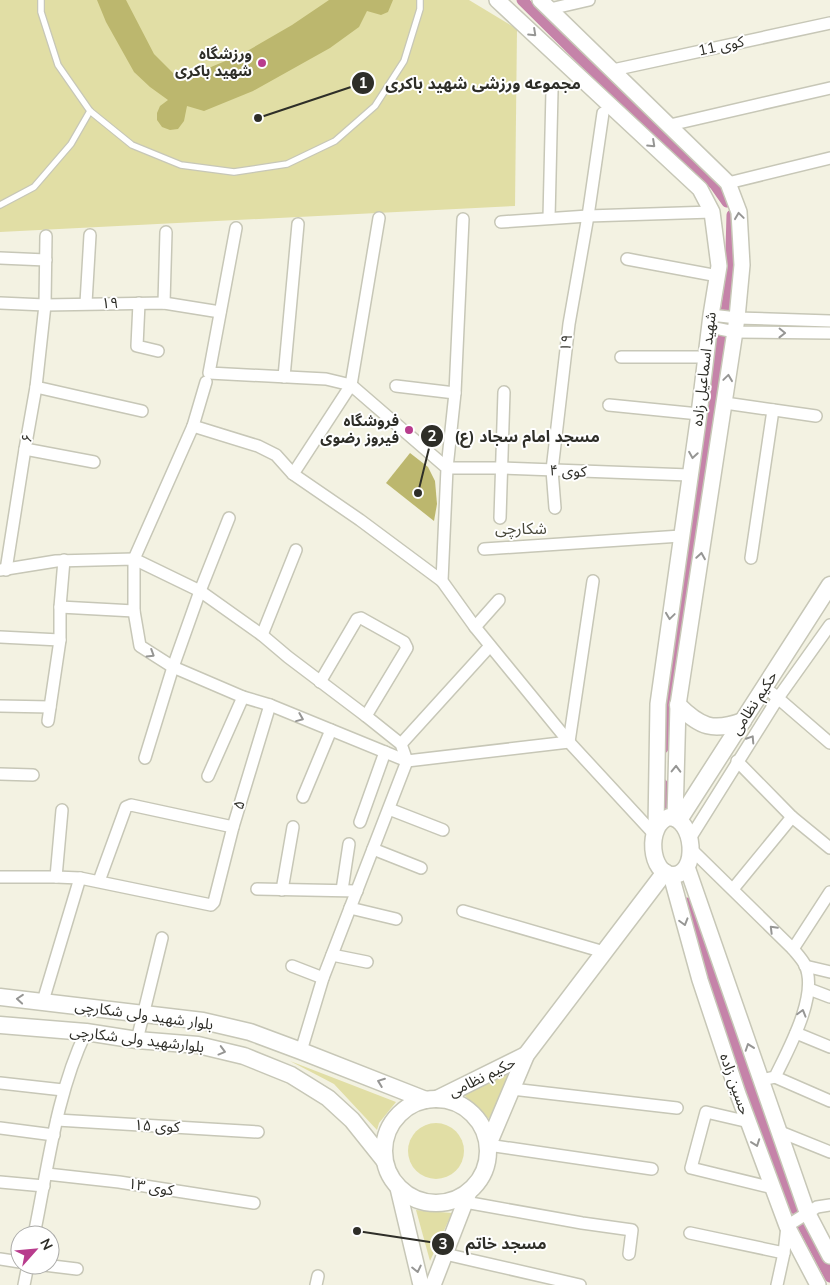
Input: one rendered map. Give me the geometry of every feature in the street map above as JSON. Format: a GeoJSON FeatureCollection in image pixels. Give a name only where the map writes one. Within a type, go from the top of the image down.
{"type":"FeatureCollection","features":[{"type":"Feature","properties":{"kind":"main road","name":"حکیم نظامی"},"geometry":{"type":"LineString","coordinates":[[677,819],[743,721],[830,585]]}},
{"type":"Feature","properties":{"kind":"main road"},"geometry":{"type":"LineString","coordinates":[[678,705],[690,717],[713,727],[728,726],[743,721]]}},
{"type":"Feature","properties":{"kind":"main road"},"geometry":{"type":"LineString","coordinates":[[669,817],[677,819],[686,828],[690,844],[689,863],[687,868],[681,873],[668,874],[658,863],[654,853],[655,831],[662,820],[669,817]]}},
{"type":"Feature","properties":{"kind":"main road","name":"حکیم نظامی"},"geometry":{"type":"LineString","coordinates":[[488,1145],[526,1055],[604,952],[668,874]]}},
{"type":"Feature","properties":{"kind":"main road","name":"بلوار شهید ولی شکارچی"},"geometry":{"type":"LineString","coordinates":[[0,998],[203,1021],[250,1032],[432,1099]]}},
{"type":"Feature","properties":{"kind":"main road","name":"بلوارشهید ولی شکارچی"},"geometry":{"type":"LineString","coordinates":[[0,1025],[86,1032],[138,1040],[198,1044],[244,1056],[291,1075],[328,1098],[346,1114],[384,1160]]}},
{"type":"Feature","properties":{"kind":"main road","name":"حکیم نظامی"},"geometry":{"type":"LineString","coordinates":[[432,1099],[526,1055]]}},
{"type":"Feature","properties":{"kind":"main road"},"geometry":{"type":"LineString","coordinates":[[432,1099],[452,1101],[465,1108],[476,1118],[484,1131],[488,1145],[485,1170],[479,1182],[467,1197],[441,1204],[425,1203],[410,1197],[398,1188],[389,1175],[384,1160],[384,1144],[389,1129],[398,1115],[411,1105],[432,1099]]}},
{"type":"Feature","properties":{"kind":"street","name":"شهید اسماعیل زاده"},"geometry":{"type":"LineString","coordinates":[[497,0],[700,189],[712,212],[719,266],[658,704],[655,831]]}},
{"type":"Feature","properties":{"kind":"street"},"geometry":{"type":"LineString","coordinates":[[545,5],[585,0]]}},
{"type":"Feature","properties":{"kind":"street","name":"شهید اسماعیل زاده"},"geometry":{"type":"LineString","coordinates":[[545,5],[728,183],[739,212],[742,265],[736,325],[678,705],[677,819]]}},
{"type":"Feature","properties":{"kind":"street","name":"کوی 11"},"geometry":{"type":"LineString","coordinates":[[613,70],[830,23]]}},
{"type":"Feature","properties":{"kind":"street"},"geometry":{"type":"LineString","coordinates":[[670,125],[830,88]]}},
{"type":"Feature","properties":{"kind":"street"},"geometry":{"type":"LineString","coordinates":[[550,218],[552,91]]}},
{"type":"Feature","properties":{"kind":"street","name":"۱۹"},"geometry":{"type":"LineString","coordinates":[[555,508],[552,470],[569,324],[588,216],[603,113]]}},
{"type":"Feature","properties":{"kind":"street"},"geometry":{"type":"LineString","coordinates":[[728,183],[830,158]]}},
{"type":"Feature","properties":{"kind":"street"},"geometry":{"type":"LineString","coordinates":[[501,222],[588,216],[712,212]]}},
{"type":"Feature","properties":{"kind":"street"},"geometry":{"type":"LineString","coordinates":[[293,474],[351,384],[379,218]]}},
{"type":"Feature","properties":{"kind":"street"},"geometry":{"type":"LineString","coordinates":[[442,582],[447,468],[456,394],[463,219]]}},
{"type":"Feature","properties":{"kind":"street"},"geometry":{"type":"LineString","coordinates":[[284,377],[298,224]]}},
{"type":"Feature","properties":{"kind":"street"},"geometry":{"type":"LineString","coordinates":[[236,228],[209,373],[326,379],[351,384],[447,468]]}},
{"type":"Feature","properties":{"kind":"street"},"geometry":{"type":"LineString","coordinates":[[164,302],[166,232]]}},
{"type":"Feature","properties":{"kind":"street","name":"۶"},"geometry":{"type":"LineString","coordinates":[[3,570],[36,388],[45,305],[46,236]]}},
{"type":"Feature","properties":{"kind":"street"},"geometry":{"type":"LineString","coordinates":[[86,303],[90,236]]}},
{"type":"Feature","properties":{"kind":"street"},"geometry":{"type":"LineString","coordinates":[[0,258],[46,260]]}},
{"type":"Feature","properties":{"kind":"street"},"geometry":{"type":"LineString","coordinates":[[627,259],[718,276]]}},
{"type":"Feature","properties":{"kind":"street","name":"۱۹"},"geometry":{"type":"LineString","coordinates":[[0,303],[45,305],[164,302],[220,312]]}},
{"type":"Feature","properties":{"kind":"street"},"geometry":{"type":"LineString","coordinates":[[139,303],[137,346],[158,351]]}},
{"type":"Feature","properties":{"kind":"street"},"geometry":{"type":"LineString","coordinates":[[710,321],[830,333]]}},
{"type":"Feature","properties":{"kind":"street"},"geometry":{"type":"LineString","coordinates":[[736,325],[830,321]]}},
{"type":"Feature","properties":{"kind":"street"},"geometry":{"type":"LineString","coordinates":[[621,357],[706,357]]}},
{"type":"Feature","properties":{"kind":"street"},"geometry":{"type":"LineString","coordinates":[[206,382],[192,426],[134,559],[134,611],[140,646],[173,667],[243,697],[270,705],[407,761],[569,742]]}},
{"type":"Feature","properties":{"kind":"street"},"geometry":{"type":"LineString","coordinates":[[396,386],[456,394]]}},
{"type":"Feature","properties":{"kind":"street"},"geometry":{"type":"LineString","coordinates":[[36,388],[142,410]]}},
{"type":"Feature","properties":{"kind":"street"},"geometry":{"type":"LineString","coordinates":[[500,518],[504,392]]}},
{"type":"Feature","properties":{"kind":"street"},"geometry":{"type":"LineString","coordinates":[[724,403],[816,416]]}},
{"type":"Feature","properties":{"kind":"street"},"geometry":{"type":"LineString","coordinates":[[609,405],[699,414]]}},
{"type":"Feature","properties":{"kind":"street"},"geometry":{"type":"LineString","coordinates":[[751,558],[773,410]]}},
{"type":"Feature","properties":{"kind":"street"},"geometry":{"type":"LineString","coordinates":[[192,426],[258,446],[276,455],[293,474],[360,520],[442,582],[490,646],[569,742],[655,831]]}},
{"type":"Feature","properties":{"kind":"street"},"geometry":{"type":"LineString","coordinates":[[25,449],[94,462]]}},
{"type":"Feature","properties":{"kind":"street","name":"کوی ۴"},"geometry":{"type":"LineString","coordinates":[[447,468],[501,468],[690,475]]}},
{"type":"Feature","properties":{"kind":"street"},"geometry":{"type":"LineString","coordinates":[[144,758],[173,667],[229,518]]}},
{"type":"Feature","properties":{"kind":"street"},"geometry":{"type":"LineString","coordinates":[[484,549],[681,536]]}},
{"type":"Feature","properties":{"kind":"street"},"geometry":{"type":"LineString","coordinates":[[262,635],[296,550]]}},
{"type":"Feature","properties":{"kind":"street"},"geometry":{"type":"LineString","coordinates":[[3,570],[64,560],[134,559],[200,591],[262,635],[401,744],[407,761],[323,978],[301,1051]]}},
{"type":"Feature","properties":{"kind":"street"},"geometry":{"type":"LineString","coordinates":[[48,721],[60,640],[60,606],[64,560]]}},
{"type":"Feature","properties":{"kind":"street"},"geometry":{"type":"LineString","coordinates":[[569,742],[593,581]]}},
{"type":"Feature","properties":{"kind":"street"},"geometry":{"type":"LineString","coordinates":[[475,627],[498,600]]}},
{"type":"Feature","properties":{"kind":"street"},"geometry":{"type":"LineString","coordinates":[[60,606],[134,611]]}},
{"type":"Feature","properties":{"kind":"street"},"geometry":{"type":"LineString","coordinates":[[320,682],[356,619],[361,618],[404,642],[407,648],[366,716]]}},
{"type":"Feature","properties":{"kind":"street"},"geometry":{"type":"LineString","coordinates":[[830,625],[778,698],[737,761],[690,844],[793,949],[805,966],[809,989],[796,1033],[768,1078],[830,1101]]}},
{"type":"Feature","properties":{"kind":"street"},"geometry":{"type":"LineString","coordinates":[[0,637],[60,640]]}},
{"type":"Feature","properties":{"kind":"street"},"geometry":{"type":"LineString","coordinates":[[401,744],[490,646]]}},
{"type":"Feature","properties":{"kind":"street"},"geometry":{"type":"LineString","coordinates":[[764,688],[830,743]]}},
{"type":"Feature","properties":{"kind":"street"},"geometry":{"type":"LineString","coordinates":[[208,776],[243,697]]}},
{"type":"Feature","properties":{"kind":"street","name":"۵"},"geometry":{"type":"LineString","coordinates":[[99,881],[211,905],[214,902],[233,827],[270,705]]}},
{"type":"Feature","properties":{"kind":"street"},"geometry":{"type":"LineString","coordinates":[[0,706],[50,707]]}},
{"type":"Feature","properties":{"kind":"street"},"geometry":{"type":"LineString","coordinates":[[303,797],[331,730]]}},
{"type":"Feature","properties":{"kind":"street"},"geometry":{"type":"LineString","coordinates":[[360,822],[384,752]]}},
{"type":"Feature","properties":{"kind":"street"},"geometry":{"type":"LineString","coordinates":[[737,761],[792,817],[830,848]]}},
{"type":"Feature","properties":{"kind":"street"},"geometry":{"type":"LineString","coordinates":[[0,774],[33,775]]}},
{"type":"Feature","properties":{"kind":"street"},"geometry":{"type":"LineString","coordinates":[[0,878],[56,877],[99,881],[126,807],[131,805],[233,827]]}},
{"type":"Feature","properties":{"kind":"street"},"geometry":{"type":"LineString","coordinates":[[389,809],[443,830]]}},
{"type":"Feature","properties":{"kind":"street"},"geometry":{"type":"LineString","coordinates":[[56,877],[62,810]]}},
{"type":"Feature","properties":{"kind":"street"},"geometry":{"type":"LineString","coordinates":[[733,889],[792,817]]}},
{"type":"Feature","properties":{"kind":"street"},"geometry":{"type":"LineString","coordinates":[[282,890],[293,827]]}},
{"type":"Feature","properties":{"kind":"street"},"geometry":{"type":"LineString","coordinates":[[342,890],[350,844]]}},
{"type":"Feature","properties":{"kind":"street"},"geometry":{"type":"LineString","coordinates":[[373,850],[421,868]]}},
{"type":"Feature","properties":{"kind":"street","name":"حسین زاده"},"geometry":{"type":"LineString","coordinates":[[687,868],[768,1078],[778,1131],[807,1212],[830,1256]]}},
{"type":"Feature","properties":{"kind":"street","name":"حسین زاده"},"geometry":{"type":"LineString","coordinates":[[668,874],[700,980],[748,1122],[786,1226],[818,1285]]}},
{"type":"Feature","properties":{"kind":"street"},"geometry":{"type":"LineString","coordinates":[[43,1002],[80,878]]}},
{"type":"Feature","properties":{"kind":"street"},"geometry":{"type":"LineString","coordinates":[[257,889],[357,890]]}},
{"type":"Feature","properties":{"kind":"street"},"geometry":{"type":"LineString","coordinates":[[793,949],[830,892]]}},
{"type":"Feature","properties":{"kind":"street"},"geometry":{"type":"LineString","coordinates":[[350,908],[396,919]]}},
{"type":"Feature","properties":{"kind":"street"},"geometry":{"type":"LineString","coordinates":[[463,911],[604,952]]}},
{"type":"Feature","properties":{"kind":"street"},"geometry":{"type":"LineString","coordinates":[[138,1040],[162,938]]}},
{"type":"Feature","properties":{"kind":"street"},"geometry":{"type":"LineString","coordinates":[[332,955],[367,962]]}},
{"type":"Feature","properties":{"kind":"street"},"geometry":{"type":"LineString","coordinates":[[292,966],[323,978]]}},
{"type":"Feature","properties":{"kind":"street"},"geometry":{"type":"LineString","coordinates":[[805,966],[830,972]]}},
{"type":"Feature","properties":{"kind":"street"},"geometry":{"type":"LineString","coordinates":[[809,989],[830,997]]}},
{"type":"Feature","properties":{"kind":"street"},"geometry":{"type":"LineString","coordinates":[[36,1225],[63,1090],[75,1055],[86,1032]]}},
{"type":"Feature","properties":{"kind":"street"},"geometry":{"type":"LineString","coordinates":[[796,1033],[830,1047]]}},
{"type":"Feature","properties":{"kind":"street"},"geometry":{"type":"LineString","coordinates":[[0,1083],[63,1090]]}},
{"type":"Feature","properties":{"kind":"street"},"geometry":{"type":"LineString","coordinates":[[512,1089],[677,1108]]}},
{"type":"Feature","properties":{"kind":"street"},"geometry":{"type":"LineString","coordinates":[[748,1122],[706,1112],[691,1168],[773,1188]]}},
{"type":"Feature","properties":{"kind":"street","name":"کوی ۱۵"},"geometry":{"type":"LineString","coordinates":[[57,1120],[258,1132]]}},
{"type":"Feature","properties":{"kind":"street"},"geometry":{"type":"LineString","coordinates":[[0,1128],[54,1135]]}},
{"type":"Feature","properties":{"kind":"street"},"geometry":{"type":"LineString","coordinates":[[778,1131],[830,1152]]}},
{"type":"Feature","properties":{"kind":"street"},"geometry":{"type":"LineString","coordinates":[[488,1145],[652,1169]]}},
{"type":"Feature","properties":{"kind":"street","name":"کوی ۱۳"},"geometry":{"type":"LineString","coordinates":[[47,1174],[120,1182],[254,1203]]}},
{"type":"Feature","properties":{"kind":"street"},"geometry":{"type":"LineString","coordinates":[[0,1182],[44,1186]]}},
{"type":"Feature","properties":{"kind":"street"},"geometry":{"type":"LineString","coordinates":[[398,1188],[421,1285]]}},
{"type":"Feature","properties":{"kind":"street"},"geometry":{"type":"LineString","coordinates":[[433,1285],[467,1197],[582,1223],[632,1230],[629,1254]]}},
{"type":"Feature","properties":{"kind":"street"},"geometry":{"type":"LineString","coordinates":[[777,1285],[784,1253],[786,1226],[817,1207],[830,1205]]}},
{"type":"Feature","properties":{"kind":"street"},"geometry":{"type":"LineString","coordinates":[[690,1233],[784,1253]]}},
{"type":"Feature","properties":{"kind":"street"},"geometry":{"type":"LineString","coordinates":[[445,1254],[580,1285]]}},
{"type":"Feature","properties":{"kind":"street"},"geometry":{"type":"LineString","coordinates":[[60,1267],[77,1269]]}},
{"type":"Feature","properties":{"kind":"lane"},"geometry":{"type":"LineString","coordinates":[[41,0],[41,12],[58,65],[90,111],[132,144],[181,166],[234,172],[287,164],[335,141],[376,106],[404,61],[420,9],[420,0]]}},
{"type":"Feature","properties":{"kind":"lane"},"geometry":{"type":"LineString","coordinates":[[0,205],[34,187],[71,144],[90,111]]}},
{"type":"Feature","properties":{"kind":"shaded area"},"geometry":{"type":"Polygon","coordinates":[[[0,0],[469,0],[517,29],[515,206],[0,232],[0,0]]]}},
{"type":"Feature","properties":{"kind":"shaded area"},"geometry":{"type":"Polygon","coordinates":[[[290,1061],[396,1102],[379,1123],[377,1130],[334,1084],[290,1061]]]}},
{"type":"Feature","properties":{"kind":"shaded area"},"geometry":{"type":"Polygon","coordinates":[[[511,1073],[489,1119],[464,1095],[511,1073]]]}},
{"type":"Feature","properties":{"kind":"shaded area"},"geometry":{"type":"Polygon","coordinates":[[[436,1123],[447,1125],[456,1131],[462,1140],[464,1151],[462,1162],[456,1171],[447,1177],[436,1179],[425,1177],[416,1171],[410,1162],[408,1151],[410,1140],[416,1131],[425,1125],[436,1123]]]}},
{"type":"Feature","properties":{"kind":"shaded area"},"geometry":{"type":"Polygon","coordinates":[[[416,1210],[452,1213],[430,1261],[416,1210]]]}},
{"type":"Feature","properties":{"kind":"building","name":"ورزشگاه شهید باکری"},"geometry":{"type":"Polygon","coordinates":[[[97,0],[126,0],[154,54],[180,80],[242,54],[292,25],[329,0],[393,0],[388,12],[381,15],[367,11],[359,27],[330,48],[253,91],[204,111],[187,106],[184,121],[178,129],[170,130],[162,127],[157,120],[160,106],[168,100],[134,72],[106,22],[97,0]]]}},
{"type":"Feature","properties":{"kind":"building"},"geometry":{"type":"Polygon","coordinates":[[[410,453],[428,467],[435,481],[437,504],[434,521],[386,483],[410,453]]]}},
{"type":"Feature","properties":{"kind":"waterway"},"geometry":{"type":"LineString","coordinates":[[522,0],[633,110],[715,185],[727,202]]}},
{"type":"Feature","properties":{"kind":"waterway"},"geometry":{"type":"LineString","coordinates":[[663,748],[730,284],[732,215]]}},
{"type":"Feature","properties":{"kind":"waterway"},"geometry":{"type":"LineString","coordinates":[[662,784],[666,813]]}},
{"type":"Feature","properties":{"kind":"waterway"},"geometry":{"type":"LineString","coordinates":[[687,903],[789,1199],[795,1209]]}},
{"type":"Feature","properties":{"kind":"waterway"},"geometry":{"type":"LineString","coordinates":[[803,1226],[830,1277]]}},
{"type":"Feature","properties":{"kind":"place","name":"ورزشگاه شهید باکری"},"geometry":{"type":"Point","coordinates":[262,63]}},
{"type":"Feature","properties":{"kind":"place","name":"مجموعه ورزشی شهید باکری"},"geometry":{"type":"Point","coordinates":[258,118]}},
{"type":"Feature","properties":{"kind":"place","name":"فروشگاه فیروز رضوی"},"geometry":{"type":"Point","coordinates":[409,430]}},
{"type":"Feature","properties":{"kind":"place","name":"مسجد امام سجاد (ع)"},"geometry":{"type":"Point","coordinates":[418,493]}},
{"type":"Feature","properties":{"kind":"place","name":"مسجد خاتم"},"geometry":{"type":"Point","coordinates":[357,1231]}},
{"type":"Feature","properties":{"kind":"district","name":"شکارچی"},"geometry":{"type":"Point","coordinates":[521,528]}}]}
